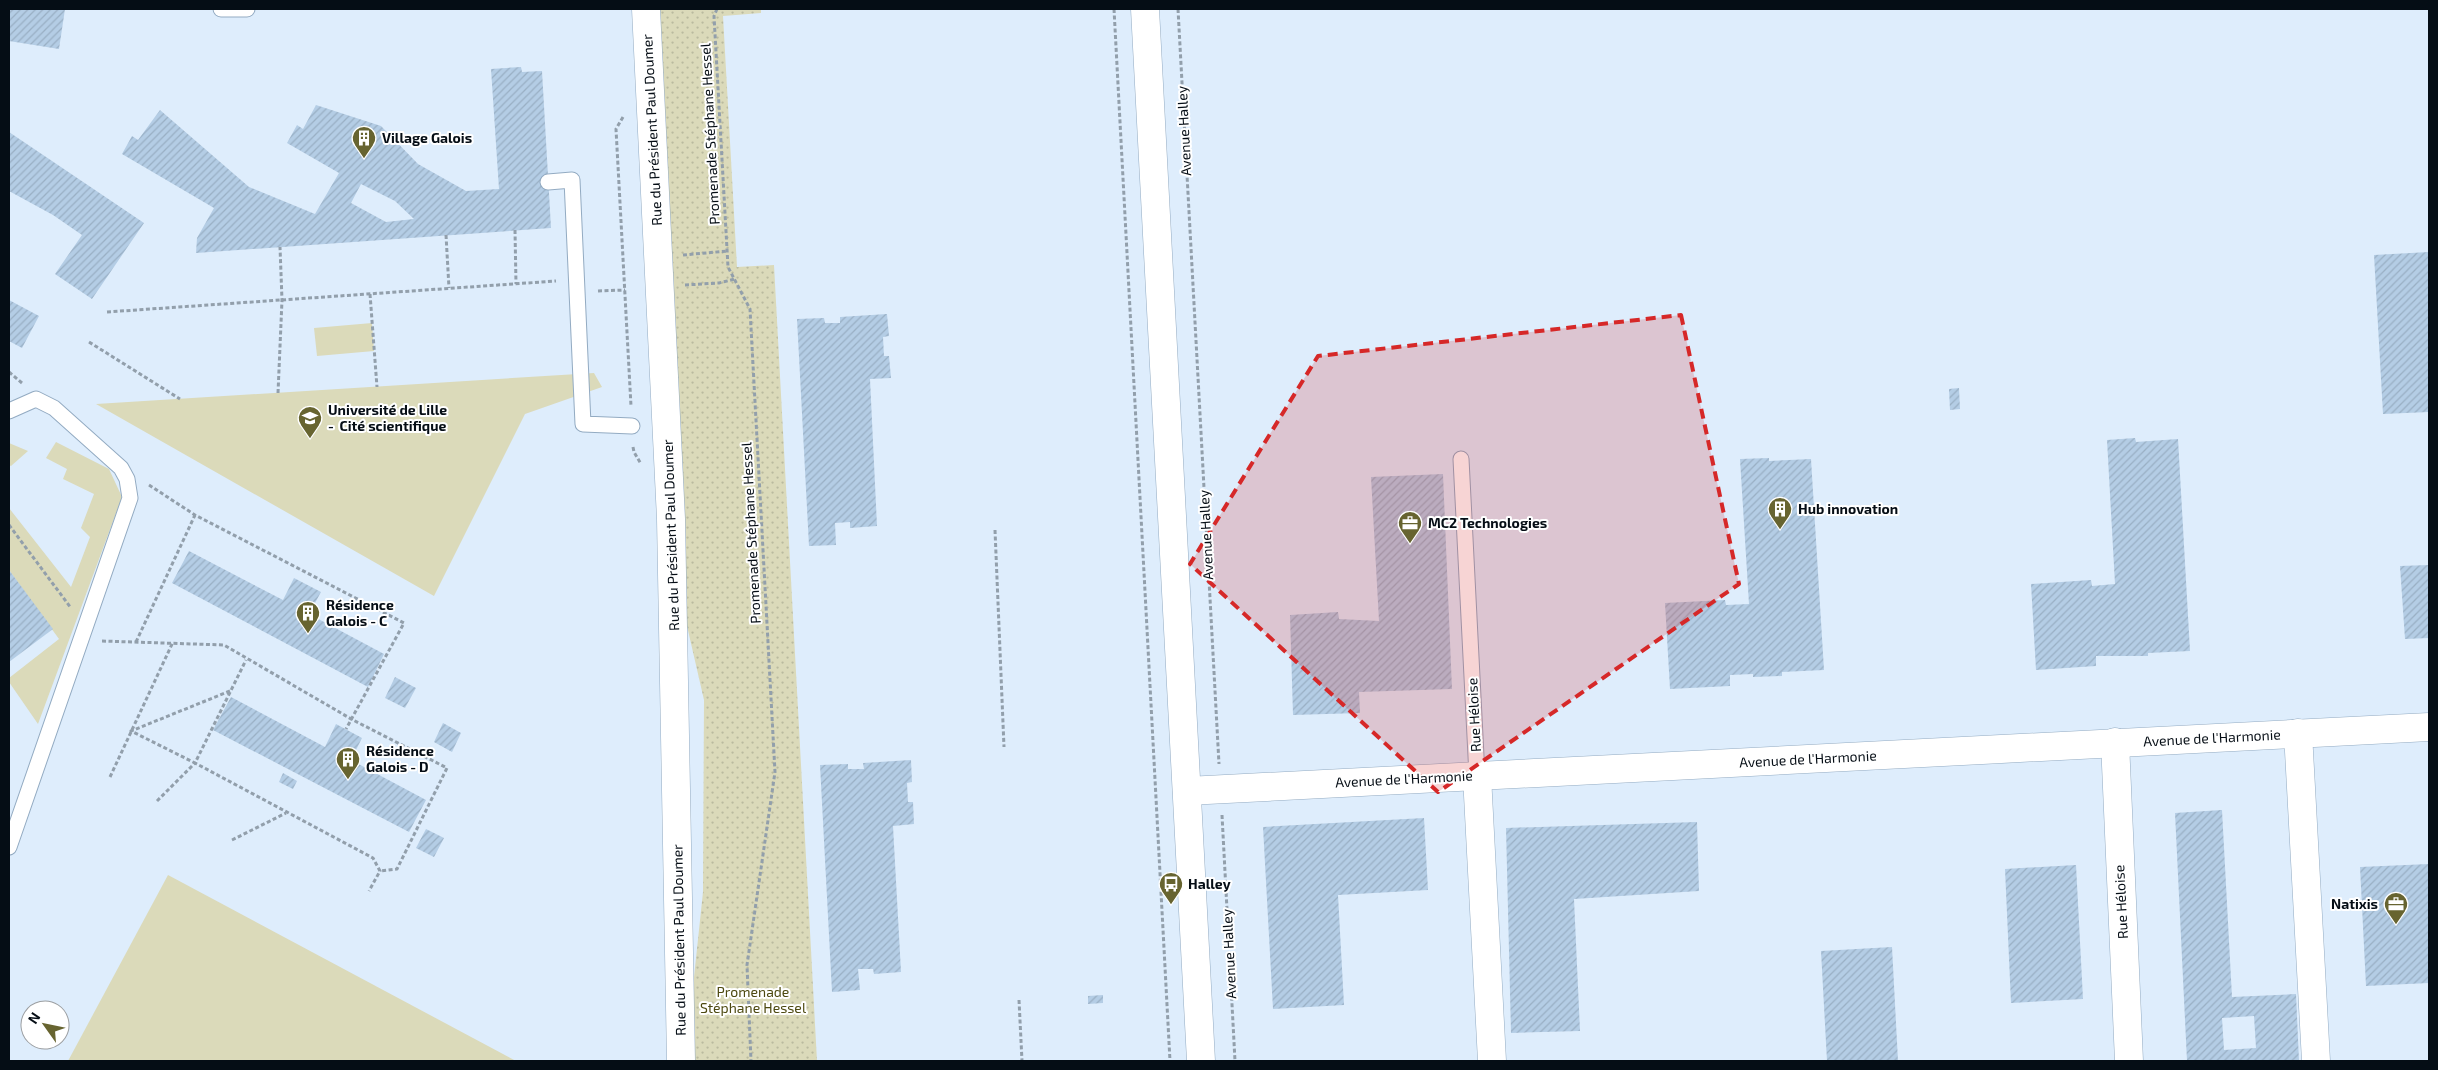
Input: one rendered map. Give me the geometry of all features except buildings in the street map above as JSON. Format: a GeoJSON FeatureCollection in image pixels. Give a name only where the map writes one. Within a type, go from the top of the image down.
{"type":"FeatureCollection","features":[{"type":"Feature","properties":{"kind":"street","name":"Rue du Président Paul Doumer"},"geometry":{"type":"LineString","coordinates":[[646,9],[671,509],[681,1061]]}},
{"type":"Feature","properties":{"kind":"street"},"geometry":{"type":"LineString","coordinates":[[1145,9],[1201,1061]]}},
{"type":"Feature","properties":{"kind":"street","name":"Avenue de l'Harmonie"},"geometry":{"type":"LineString","coordinates":[[1187,791],[2429,727]]}},
{"type":"Feature","properties":{"kind":"street"},"geometry":{"type":"LineString","coordinates":[[2298,733],[2316,1061]]}},
{"type":"Feature","properties":{"kind":"street","name":"Rue Héloise"},"geometry":{"type":"LineString","coordinates":[[2115,742],[2129,1061]]}},
{"type":"Feature","properties":{"kind":"street","name":"Rue Héloise"},"geometry":{"type":"LineString","coordinates":[[1477,776],[1492,1061]]}},
{"type":"Feature","properties":{"kind":"lane"},"geometry":{"type":"LineString","coordinates":[[221,9],[247,9]]}},
{"type":"Feature","properties":{"kind":"lane"},"geometry":{"type":"LineString","coordinates":[[548,182],[572,180],[583,424],[632,426]]}},
{"type":"Feature","properties":{"kind":"lane"},"geometry":{"type":"LineString","coordinates":[[9,411],[36,399],[54,408],[121,468],[127,479],[130,498],[9,847]]}},
{"type":"Feature","properties":{"kind":"lane","name":"Rue Héloise"},"geometry":{"type":"LineString","coordinates":[[1462,459],[1477,776]]}},
{"type":"Feature","properties":{"kind":"path","name":"Promenade Stéphane Hessel"},"geometry":{"type":"LineString","coordinates":[[717,9],[714,16],[728,268],[750,308],[775,772],[747,965],[751,1061]]}},
{"type":"Feature","properties":{"kind":"path"},"geometry":{"type":"LineString","coordinates":[[1114,9],[1170,1061]]}},
{"type":"Feature","properties":{"kind":"path","name":"Avenue Halley"},"geometry":{"type":"LineString","coordinates":[[1178,9],[1235,1061]]}},
{"type":"Feature","properties":{"kind":"path"},"geometry":{"type":"LineString","coordinates":[[515,230],[516,284]]}},
{"type":"Feature","properties":{"kind":"path"},"geometry":{"type":"LineString","coordinates":[[446,235],[449,288]]}},
{"type":"Feature","properties":{"kind":"path"},"geometry":{"type":"LineString","coordinates":[[278,393],[282,300],[280,247]]}},
{"type":"Feature","properties":{"kind":"path"},"geometry":{"type":"LineString","coordinates":[[106,312],[516,284],[577,285],[625,290]]}},
{"type":"Feature","properties":{"kind":"path"},"geometry":{"type":"LineString","coordinates":[[370,294],[377,387]]}},
{"type":"Feature","properties":{"kind":"path"},"geometry":{"type":"LineString","coordinates":[[89,342],[180,399]]}},
{"type":"Feature","properties":{"kind":"path"},"geometry":{"type":"LineString","coordinates":[[121,468],[195,514],[404,623],[346,729]]}},
{"type":"Feature","properties":{"kind":"path"},"geometry":{"type":"LineString","coordinates":[[136,642],[195,514]]}},
{"type":"Feature","properties":{"kind":"path"},"geometry":{"type":"LineString","coordinates":[[9,525],[78,617],[82,641],[173,642],[224,645],[246,660],[352,720],[448,768],[397,870],[380,871]]}},
{"type":"Feature","properties":{"kind":"path"},"geometry":{"type":"LineString","coordinates":[[995,530],[1004,748]]}},
{"type":"Feature","properties":{"kind":"path"},"geometry":{"type":"LineString","coordinates":[[110,777],[173,642]]}},
{"type":"Feature","properties":{"kind":"path"},"geometry":{"type":"LineString","coordinates":[[156,801],[195,764],[246,660]]}},
{"type":"Feature","properties":{"kind":"path"},"geometry":{"type":"LineString","coordinates":[[131,731],[230,691]]}},
{"type":"Feature","properties":{"kind":"path"},"geometry":{"type":"LineString","coordinates":[[131,731],[373,858],[380,871]]}},
{"type":"Feature","properties":{"kind":"path"},"geometry":{"type":"LineString","coordinates":[[232,840],[286,812]]}},
{"type":"Feature","properties":{"kind":"path"},"geometry":{"type":"LineString","coordinates":[[369,891],[380,871]]}},
{"type":"Feature","properties":{"kind":"path"},"geometry":{"type":"LineString","coordinates":[[1019,1000],[1022,1061]]}},
{"type":"Feature","properties":{"kind":"highlighted area"},"geometry":{"type":"Polygon","coordinates":[[[1681,315],[1739,584],[1438,792],[1190,564],[1318,356],[1681,315]]]}},
{"type":"Feature","properties":{"kind":"green space","name":"Promenade Stéphane Hessel"},"geometry":{"type":"Polygon","coordinates":[[[659,9],[761,9],[761,13],[723,16],[737,267],[774,265],[817,1061],[693,1061],[692,996],[703,892],[704,700],[687,626],[659,9]]]}},
{"type":"Feature","properties":{"kind":"green space"},"geometry":{"type":"Polygon","coordinates":[[[372,323],[374,351],[317,356],[314,328],[372,323]]]}},
{"type":"Feature","properties":{"kind":"green space"},"geometry":{"type":"Polygon","coordinates":[[[594,373],[602,387],[525,414],[434,596],[96,404],[594,373]]]}},
{"type":"Feature","properties":{"kind":"green space"},"geometry":{"type":"Polygon","coordinates":[[[56,442],[109,469],[122,497],[38,724],[9,682],[9,678],[59,639],[9,570],[9,508],[71,587],[90,537],[81,528],[94,494],[63,479],[67,469],[46,458],[56,442]]]}},
{"type":"Feature","properties":{"kind":"green space"},"geometry":{"type":"Polygon","coordinates":[[[9,443],[28,451],[11,466],[9,465],[9,443]]]}},
{"type":"Feature","properties":{"kind":"green space"},"geometry":{"type":"Polygon","coordinates":[[[168,875],[516,1061],[68,1061],[168,875]]]}},
{"type":"Feature","properties":{"kind":"place","name":"Village Galois"},"geometry":{"type":"Point","coordinates":[364,159]}},
{"type":"Feature","properties":{"kind":"place","name":"Université de Lille ‐ Cité scientifique"},"geometry":{"type":"Point","coordinates":[310,439]}},
{"type":"Feature","properties":{"kind":"place","name":"Hub innovation"},"geometry":{"type":"Point","coordinates":[1780,530]}},
{"type":"Feature","properties":{"kind":"place","name":"MC2 Technologies"},"geometry":{"type":"Point","coordinates":[1410,544]}},
{"type":"Feature","properties":{"kind":"place","name":"Résidence Galois - C"},"geometry":{"type":"Point","coordinates":[308,634]}},
{"type":"Feature","properties":{"kind":"place","name":"Résidence Galois - D"},"geometry":{"type":"Point","coordinates":[348,780]}},
{"type":"Feature","properties":{"kind":"place","name":"Halley"},"geometry":{"type":"Point","coordinates":[1171,905]}},
{"type":"Feature","properties":{"kind":"place","name":"Natixis"},"geometry":{"type":"Point","coordinates":[2396,925]}}]}
